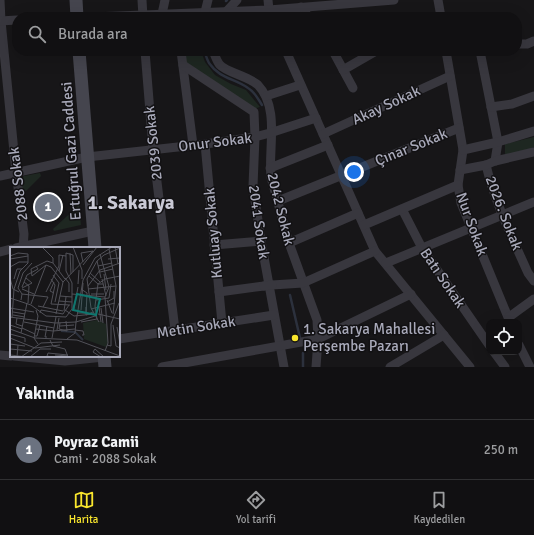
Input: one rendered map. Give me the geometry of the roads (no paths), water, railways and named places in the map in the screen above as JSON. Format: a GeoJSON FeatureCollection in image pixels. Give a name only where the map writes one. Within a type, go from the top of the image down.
{"type":"FeatureCollection","features":[{"type":"Feature","properties":{"kind":"main road"},"geometry":{"type":"LineString","coordinates":[[76,0],[77,12]]}},
{"type":"Feature","properties":{"kind":"main road","name":"Ertuğrul Gazi Caddesi"},"geometry":{"type":"LineString","coordinates":[[79,56],[95,247]]}},
{"type":"Feature","properties":{"kind":"street","name":"2088 Sokak"},"geometry":{"type":"LineString","coordinates":[[0,0],[4,82],[24,234],[20,247]]}},
{"type":"Feature","properties":{"kind":"street"},"geometry":{"type":"LineString","coordinates":[[142,0],[143,12]]}},
{"type":"Feature","properties":{"kind":"street"},"geometry":{"type":"LineString","coordinates":[[162,12],[165,0]]}},
{"type":"Feature","properties":{"kind":"street"},"geometry":{"type":"LineString","coordinates":[[206,12],[208,0]]}},
{"type":"Feature","properties":{"kind":"street"},"geometry":{"type":"LineString","coordinates":[[226,12],[237,0]]}},
{"type":"Feature","properties":{"kind":"street"},"geometry":{"type":"LineString","coordinates":[[268,0],[270,12]]}},
{"type":"Feature","properties":{"kind":"street"},"geometry":{"type":"LineString","coordinates":[[275,12],[337,2],[394,0]]}},
{"type":"Feature","properties":{"kind":"street"},"geometry":{"type":"LineString","coordinates":[[438,0],[439,12]]}},
{"type":"Feature","properties":{"kind":"street"},"geometry":{"type":"LineString","coordinates":[[302,7],[306,12]]}},
{"type":"Feature","properties":{"kind":"street"},"geometry":{"type":"LineString","coordinates":[[1,21],[12,20]]}},
{"type":"Feature","properties":{"kind":"street"},"geometry":{"type":"LineString","coordinates":[[522,44],[527,44],[534,40]]}},
{"type":"Feature","properties":{"kind":"street","name":"2039 Sokak"},"geometry":{"type":"LineString","coordinates":[[145,56],[153,149],[175,330]]}},
{"type":"Feature","properties":{"kind":"street"},"geometry":{"type":"LineString","coordinates":[[182,56],[193,145]]}},
{"type":"Feature","properties":{"kind":"street"},"geometry":{"type":"LineString","coordinates":[[216,56],[220,65],[257,84],[266,96],[300,85]]}},
{"type":"Feature","properties":{"kind":"street"},"geometry":{"type":"LineString","coordinates":[[288,56],[375,251],[470,367]]}},
{"type":"Feature","properties":{"kind":"street"},"geometry":{"type":"LineString","coordinates":[[336,56],[353,88]]}},
{"type":"Feature","properties":{"kind":"street"},"geometry":{"type":"LineString","coordinates":[[343,70],[367,56]]}},
{"type":"Feature","properties":{"kind":"street","name":"Nur Sokak"},"geometry":{"type":"LineString","coordinates":[[447,56],[463,150],[458,185],[461,203],[509,319]]}},
{"type":"Feature","properties":{"kind":"street"},"geometry":{"type":"LineString","coordinates":[[481,56],[498,142],[495,161]]}},
{"type":"Feature","properties":{"kind":"street","name":"2041 Sokak"},"geometry":{"type":"LineString","coordinates":[[183,65],[254,112],[255,137],[253,186],[260,241],[284,367]]}},
{"type":"Feature","properties":{"kind":"street","name":"Akay Sokak"},"geometry":{"type":"LineString","coordinates":[[323,134],[450,76]]}},
{"type":"Feature","properties":{"kind":"street","name":"2042 Sokak"},"geometry":{"type":"LineString","coordinates":[[266,96],[271,120],[270,168],[289,242],[317,320],[318,339],[316,367]]}},
{"type":"Feature","properties":{"kind":"street"},"geometry":{"type":"LineString","coordinates":[[491,107],[512,104],[534,96]]}},
{"type":"Feature","properties":{"kind":"street","name":"Onur Sokak"},"geometry":{"type":"LineString","coordinates":[[0,176],[87,157],[255,137],[316,118]]}},
{"type":"Feature","properties":{"kind":"street","name":"Çınar Sokak"},"geometry":{"type":"LineString","coordinates":[[278,201],[341,174],[459,128]]}},
{"type":"Feature","properties":{"kind":"street"},"geometry":{"type":"LineString","coordinates":[[463,150],[498,142],[534,131]]}},
{"type":"Feature","properties":{"kind":"street","name":"Kutluay Sokak"},"geometry":{"type":"LineString","coordinates":[[205,144],[222,323]]}},
{"type":"Feature","properties":{"kind":"street"},"geometry":{"type":"LineString","coordinates":[[270,168],[328,145]]}},
{"type":"Feature","properties":{"kind":"street"},"geometry":{"type":"LineString","coordinates":[[460,170],[486,165],[495,161],[534,152]]}},
{"type":"Feature","properties":{"kind":"street","name":"2026. Sokak"},"geometry":{"type":"LineString","coordinates":[[486,165],[490,182],[502,215],[528,273],[534,281]]}},
{"type":"Feature","properties":{"kind":"street"},"geometry":{"type":"LineString","coordinates":[[364,224],[458,185]]}},
{"type":"Feature","properties":{"kind":"street"},"geometry":{"type":"LineString","coordinates":[[386,264],[534,202]]}},
{"type":"Feature","properties":{"kind":"street","name":"Batı Sokak"},"geometry":{"type":"LineString","coordinates":[[402,209],[422,248],[486,341]]}},
{"type":"Feature","properties":{"kind":"street"},"geometry":{"type":"LineString","coordinates":[[289,242],[358,213]]}},
{"type":"Feature","properties":{"kind":"street"},"geometry":{"type":"LineString","coordinates":[[24,247],[93,231]]}},
{"type":"Feature","properties":{"kind":"street"},"geometry":{"type":"LineString","coordinates":[[214,245],[260,241]]}},
{"type":"Feature","properties":{"kind":"street"},"geometry":{"type":"LineString","coordinates":[[0,252],[10,249]]}},
{"type":"Feature","properties":{"kind":"street"},"geometry":{"type":"LineString","coordinates":[[219,292],[303,283],[375,251]]}},
{"type":"Feature","properties":{"kind":"street"},"geometry":{"type":"LineString","coordinates":[[162,367],[318,339],[411,294]]}},
{"type":"Feature","properties":{"kind":"street"},"geometry":{"type":"LineString","coordinates":[[510,319],[534,299]]}},
{"type":"Feature","properties":{"kind":"street","name":"Metin Sokak"},"geometry":{"type":"LineString","coordinates":[[120,339],[274,315]]}},
{"type":"Feature","properties":{"kind":"street"},"geometry":{"type":"LineString","coordinates":[[390,367],[444,335]]}},
{"type":"Feature","properties":{"kind":"street"},"geometry":{"type":"LineString","coordinates":[[522,351],[530,367]]}},
{"type":"Feature","properties":{"kind":"street"},"geometry":{"type":"LineString","coordinates":[[0,355],[10,356]]}},
{"type":"Feature","properties":{"kind":"street"},"geometry":{"type":"LineString","coordinates":[[496,355],[505,367]]}},
{"type":"Feature","properties":{"kind":"street"},"geometry":{"type":"LineString","coordinates":[[29,357],[63,364],[104,360]]}},
{"type":"Feature","properties":{"kind":"waterway"},"geometry":{"type":"LineString","coordinates":[[206,56],[213,68],[222,75],[250,90],[262,105]]}},
{"type":"Feature","properties":{"kind":"waterway"},"geometry":{"type":"LineString","coordinates":[[290,295],[300,338]]}},
{"type":"Feature","properties":{"kind":"waterway"},"geometry":{"type":"LineString","coordinates":[[303,353],[303,367]]}},
{"type":"Feature","properties":{"kind":"place","name":"Poyraz Camii"},"geometry":{"type":"Point","coordinates":[48,207]}},
{"type":"Feature","properties":{"kind":"place","name":"1. Sakarya Mahallesi Perşembe Pazarı"},"geometry":{"type":"Point","coordinates":[295,338]}},
{"type":"Feature","properties":{"kind":"district","name":"1. Sakarya"},"geometry":{"type":"Point","coordinates":[131,202]}}]}
